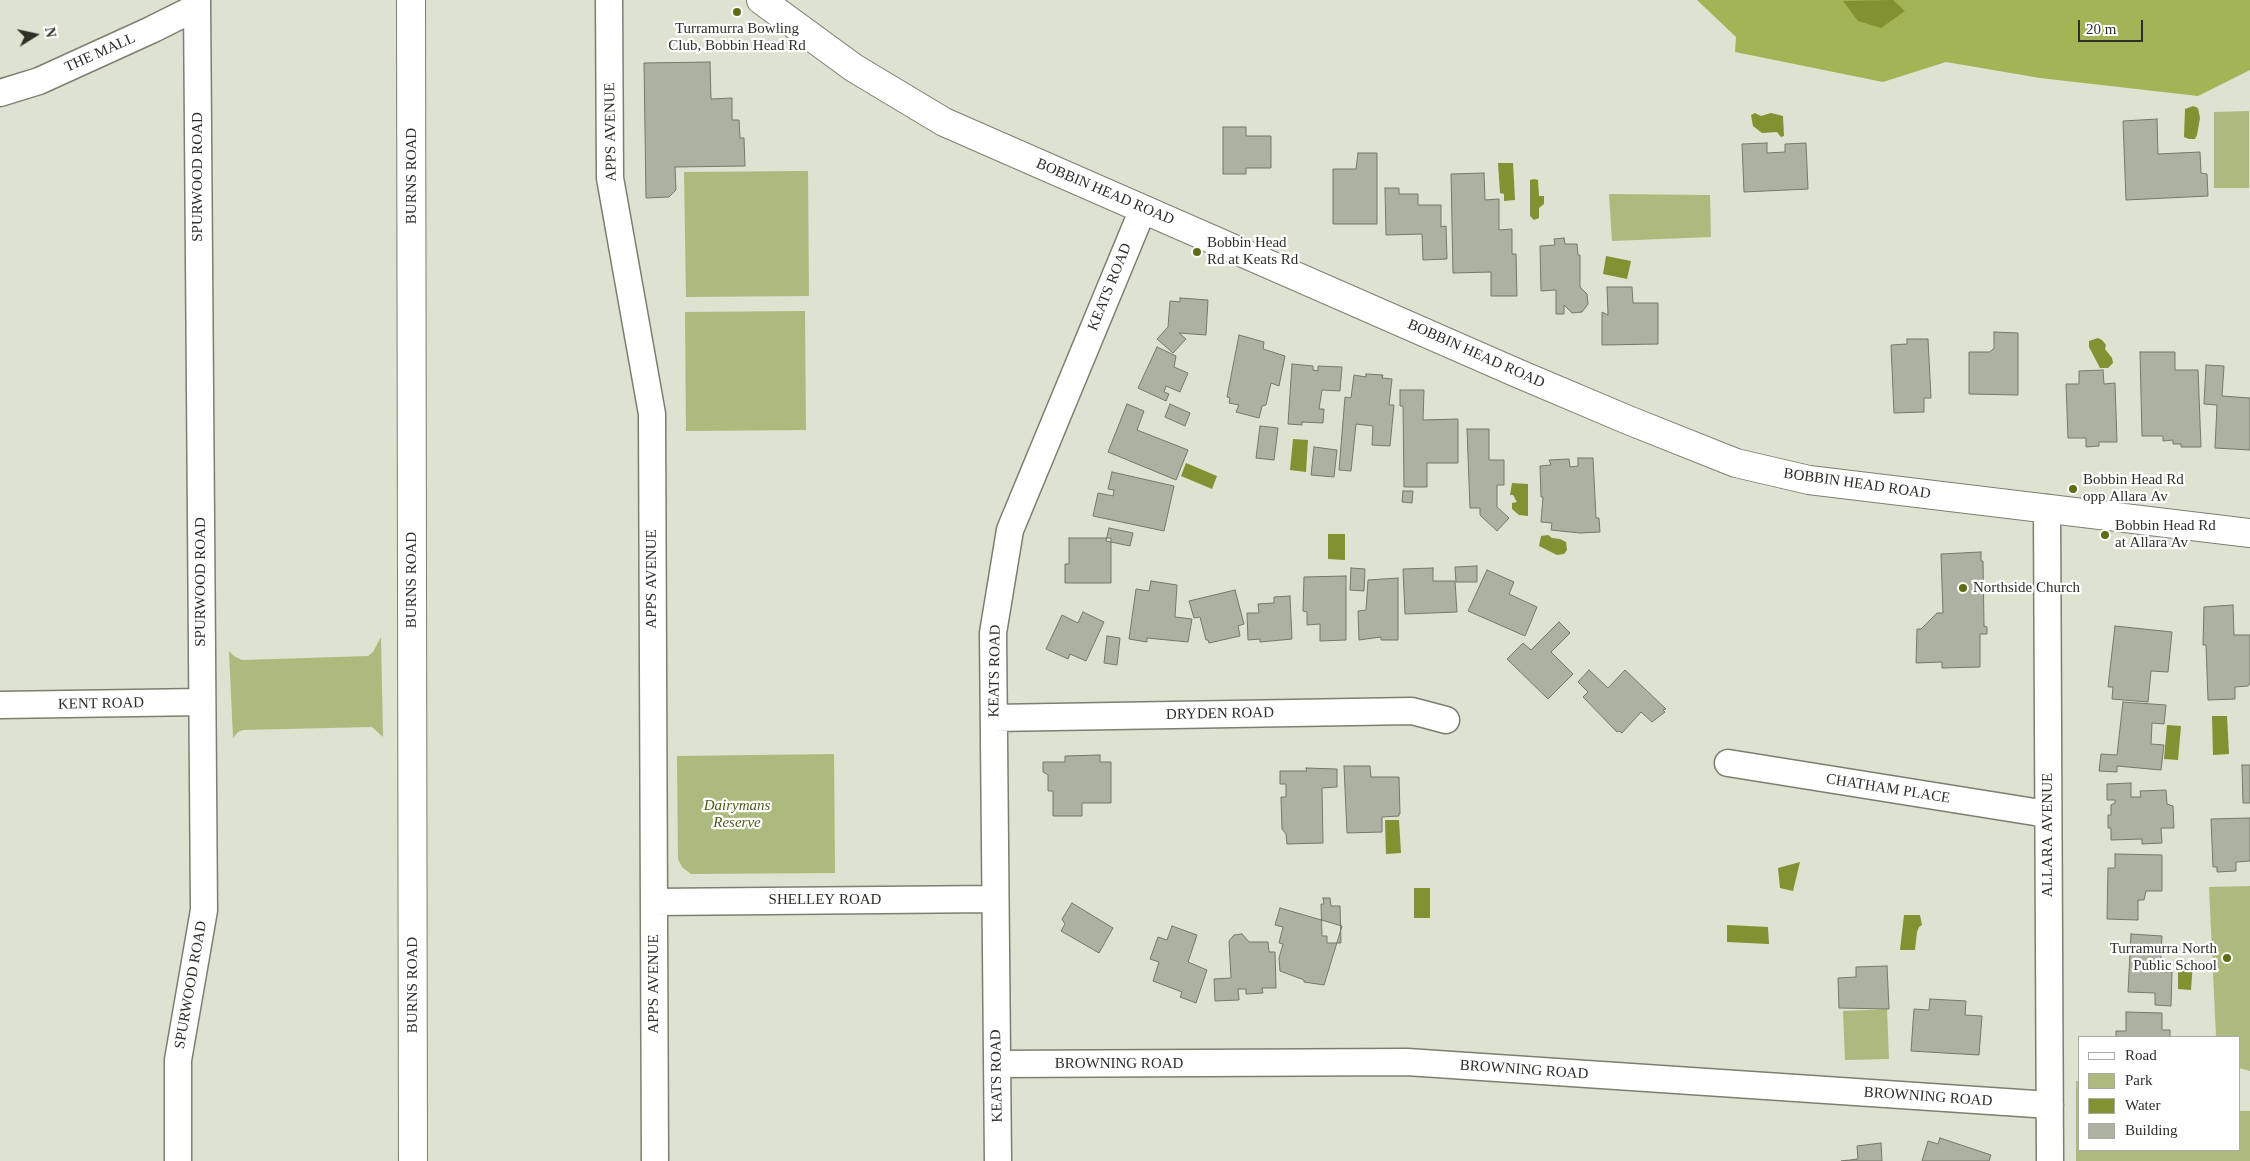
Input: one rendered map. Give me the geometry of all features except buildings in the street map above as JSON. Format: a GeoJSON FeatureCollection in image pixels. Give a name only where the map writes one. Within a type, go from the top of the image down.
{"type":"FeatureCollection","features":[{"type":"Feature","properties":{"kind":"main road","name":"BURNS ROAD"},"geometry":{"type":"LineString","coordinates":[[411,0],[413,1161]]}},
{"type":"Feature","properties":{"kind":"main road","name":"BOBBIN HEAD ROAD"},"geometry":{"type":"LineString","coordinates":[[761,0],[854,68],[944,122],[1535,380],[1736,462],[1809,480],[2250,533]]}},
{"type":"Feature","properties":{"kind":"street","name":"APPS AVENUE"},"geometry":{"type":"LineString","coordinates":[[609,0],[610,178],[652,414],[655,1161]]}},
{"type":"Feature","properties":{"kind":"street","name":"THE MALL"},"geometry":{"type":"LineString","coordinates":[[0,93],[39,81],[151,30],[197,3]]}},
{"type":"Feature","properties":{"kind":"street","name":"SPURWOOD ROAD"},"geometry":{"type":"LineString","coordinates":[[178,1161],[178,1060],[204,910],[197,3]]}},
{"type":"Feature","properties":{"kind":"street","name":"KEATS ROAD"},"geometry":{"type":"LineString","coordinates":[[998,1161],[993,634],[1010,530],[1142,209]]}},
{"type":"Feature","properties":{"kind":"street","name":"ALLARA AVENUE"},"geometry":{"type":"LineString","coordinates":[[2048,508],[2047,814],[2050,1161]]}},
{"type":"Feature","properties":{"kind":"street","name":"KENT ROAD"},"geometry":{"type":"LineString","coordinates":[[0,705],[202,702]]}},
{"type":"Feature","properties":{"kind":"street","name":"DRYDEN ROAD"},"geometry":{"type":"LineString","coordinates":[[994,718],[1412,711],[1446,720]]}},
{"type":"Feature","properties":{"kind":"street","name":"CHATHAM PLACE"},"geometry":{"type":"LineString","coordinates":[[1728,764],[2047,814]]}},
{"type":"Feature","properties":{"kind":"street","name":"SHELLEY ROAD"},"geometry":{"type":"LineString","coordinates":[[654,902],[995,899]]}},
{"type":"Feature","properties":{"kind":"street","name":"BROWNING ROAD"},"geometry":{"type":"LineString","coordinates":[[997,1064],[1407,1062],[2050,1105]]}},
{"type":"Feature","properties":{"kind":"green space"},"geometry":{"type":"Polygon","coordinates":[[[2249,111],[2249,188],[2214,188],[2214,112],[2249,111]]]}},
{"type":"Feature","properties":{"kind":"green space"},"geometry":{"type":"Polygon","coordinates":[[[808,171],[809,296],[686,297],[684,172],[808,171]]]}},
{"type":"Feature","properties":{"kind":"green space"},"geometry":{"type":"Polygon","coordinates":[[[1609,194],[1710,195],[1711,237],[1612,241],[1609,194]]]}},
{"type":"Feature","properties":{"kind":"green space"},"geometry":{"type":"Polygon","coordinates":[[[805,311],[806,430],[686,431],[685,312],[805,311]]]}},
{"type":"Feature","properties":{"kind":"green space"},"geometry":{"type":"Polygon","coordinates":[[[381,637],[383,737],[372,727],[243,730],[238,732],[233,738],[229,651],[242,660],[368,656],[373,652],[381,637]]]}},
{"type":"Feature","properties":{"kind":"green space","name":"Dairymans Reserve"},"geometry":{"type":"Polygon","coordinates":[[[834,754],[835,873],[691,874],[682,867],[678,859],[677,756],[834,754]]]}},
{"type":"Feature","properties":{"kind":"green space","name":"Turramurra North Public School"},"geometry":{"type":"Polygon","coordinates":[[[2250,886],[2250,1071],[2240,1068],[2240,1036],[2216,1036],[2209,887],[2250,886]]]}},
{"type":"Feature","properties":{"kind":"green space"},"geometry":{"type":"Polygon","coordinates":[[[1887,1009],[1889,1059],[1845,1060],[1843,1011],[1887,1009]]]}},
{"type":"Feature","properties":{"kind":"green space"},"geometry":{"type":"Polygon","coordinates":[[[2076,1081],[2078,1081],[2078,1151],[2240,1151],[2240,1111],[2250,1111],[2250,1161],[2076,1161],[2076,1081]]]}},
{"type":"Feature","properties":{"kind":"shaded area"},"geometry":{"type":"Polygon","coordinates":[[[1697,0],[2250,0],[2250,70],[2198,96],[2040,78],[1946,62],[1883,82],[1735,52],[1736,37],[1697,0]]]}},
{"type":"Feature","properties":{"kind":"water"},"geometry":{"type":"Polygon","coordinates":[[[1893,0],[1905,11],[1881,28],[1858,21],[1843,1],[1893,0]]]}},
{"type":"Feature","properties":{"kind":"water"},"geometry":{"type":"Polygon","coordinates":[[[2193,106],[2198,108],[2200,118],[2195,139],[2189,139],[2184,137],[2185,109],[2193,106]]]}},
{"type":"Feature","properties":{"kind":"water"},"geometry":{"type":"Polygon","coordinates":[[[1755,113],[1761,116],[1771,113],[1783,116],[1784,136],[1781,137],[1777,132],[1762,133],[1753,126],[1751,115],[1755,113]]]}},
{"type":"Feature","properties":{"kind":"water"},"geometry":{"type":"Polygon","coordinates":[[[1498,163],[1513,163],[1515,200],[1504,201],[1504,194],[1500,193],[1498,163]]]}},
{"type":"Feature","properties":{"kind":"water"},"geometry":{"type":"Polygon","coordinates":[[[1530,180],[1538,180],[1539,196],[1544,196],[1544,204],[1539,208],[1539,218],[1534,220],[1530,216],[1530,180]]]}},
{"type":"Feature","properties":{"kind":"water"},"geometry":{"type":"Polygon","coordinates":[[[1606,256],[1631,261],[1627,279],[1603,274],[1606,256]]]}},
{"type":"Feature","properties":{"kind":"water"},"geometry":{"type":"Polygon","coordinates":[[[2098,338],[2106,345],[2105,349],[2112,358],[2113,363],[2108,368],[2100,368],[2089,347],[2089,341],[2098,338]]]}},
{"type":"Feature","properties":{"kind":"water"},"geometry":{"type":"Polygon","coordinates":[[[1293,439],[1308,440],[1306,472],[1290,470],[1293,439]]]}},
{"type":"Feature","properties":{"kind":"water"},"geometry":{"type":"Polygon","coordinates":[[[1186,463],[1217,476],[1212,489],[1181,476],[1186,463]]]}},
{"type":"Feature","properties":{"kind":"water"},"geometry":{"type":"Polygon","coordinates":[[[1512,483],[1528,484],[1528,516],[1519,515],[1512,509],[1512,503],[1517,502],[1513,495],[1510,495],[1512,483]]]}},
{"type":"Feature","properties":{"kind":"water"},"geometry":{"type":"Polygon","coordinates":[[[1328,534],[1345,534],[1345,560],[1328,559],[1328,534]]]}},
{"type":"Feature","properties":{"kind":"water"},"geometry":{"type":"Polygon","coordinates":[[[1548,535],[1566,542],[1567,550],[1564,554],[1557,555],[1539,546],[1541,536],[1548,535]]]}},
{"type":"Feature","properties":{"kind":"water"},"geometry":{"type":"Polygon","coordinates":[[[2212,716],[2227,716],[2229,754],[2213,755],[2212,716]]]}},
{"type":"Feature","properties":{"kind":"water"},"geometry":{"type":"Polygon","coordinates":[[[2167,725],[2181,726],[2178,760],[2164,759],[2167,725]]]}},
{"type":"Feature","properties":{"kind":"water"},"geometry":{"type":"Polygon","coordinates":[[[1385,820],[1399,820],[1401,853],[1386,854],[1385,820]]]}},
{"type":"Feature","properties":{"kind":"water"},"geometry":{"type":"Polygon","coordinates":[[[1800,862],[1793,891],[1780,888],[1778,868],[1800,862]]]}},
{"type":"Feature","properties":{"kind":"water"},"geometry":{"type":"Polygon","coordinates":[[[1414,888],[1430,888],[1430,918],[1414,918],[1414,888]]]}},
{"type":"Feature","properties":{"kind":"water"},"geometry":{"type":"Polygon","coordinates":[[[1904,915],[1920,915],[1922,925],[1917,932],[1915,950],[1900,950],[1904,915]]]}},
{"type":"Feature","properties":{"kind":"water"},"geometry":{"type":"Polygon","coordinates":[[[1727,925],[1768,927],[1769,944],[1727,942],[1727,925]]]}},
{"type":"Feature","properties":{"kind":"water"},"geometry":{"type":"Polygon","coordinates":[[[2178,961],[2193,962],[2191,990],[2178,989],[2178,961]]]}},
{"type":"Feature","properties":{"kind":"place","name":"Turramurra Bowling Club, Bobbin Head Rd"},"geometry":{"type":"Point","coordinates":[737,12]}},
{"type":"Feature","properties":{"kind":"place","name":"Bobbin Head Rd at Keats Rd"},"geometry":{"type":"Point","coordinates":[1197,252]}},
{"type":"Feature","properties":{"kind":"place","name":"Bobbin Head Rd opp Allara Av"},"geometry":{"type":"Point","coordinates":[2073,489]}},
{"type":"Feature","properties":{"kind":"place","name":"Bobbin Head Rd at Allara Av"},"geometry":{"type":"Point","coordinates":[2105,535]}},
{"type":"Feature","properties":{"kind":"place","name":"Northside Church"},"geometry":{"type":"Point","coordinates":[1963,588]}},
{"type":"Feature","properties":{"kind":"place","name":"Turramurra North Public School"},"geometry":{"type":"Point","coordinates":[2227,958]}}]}
